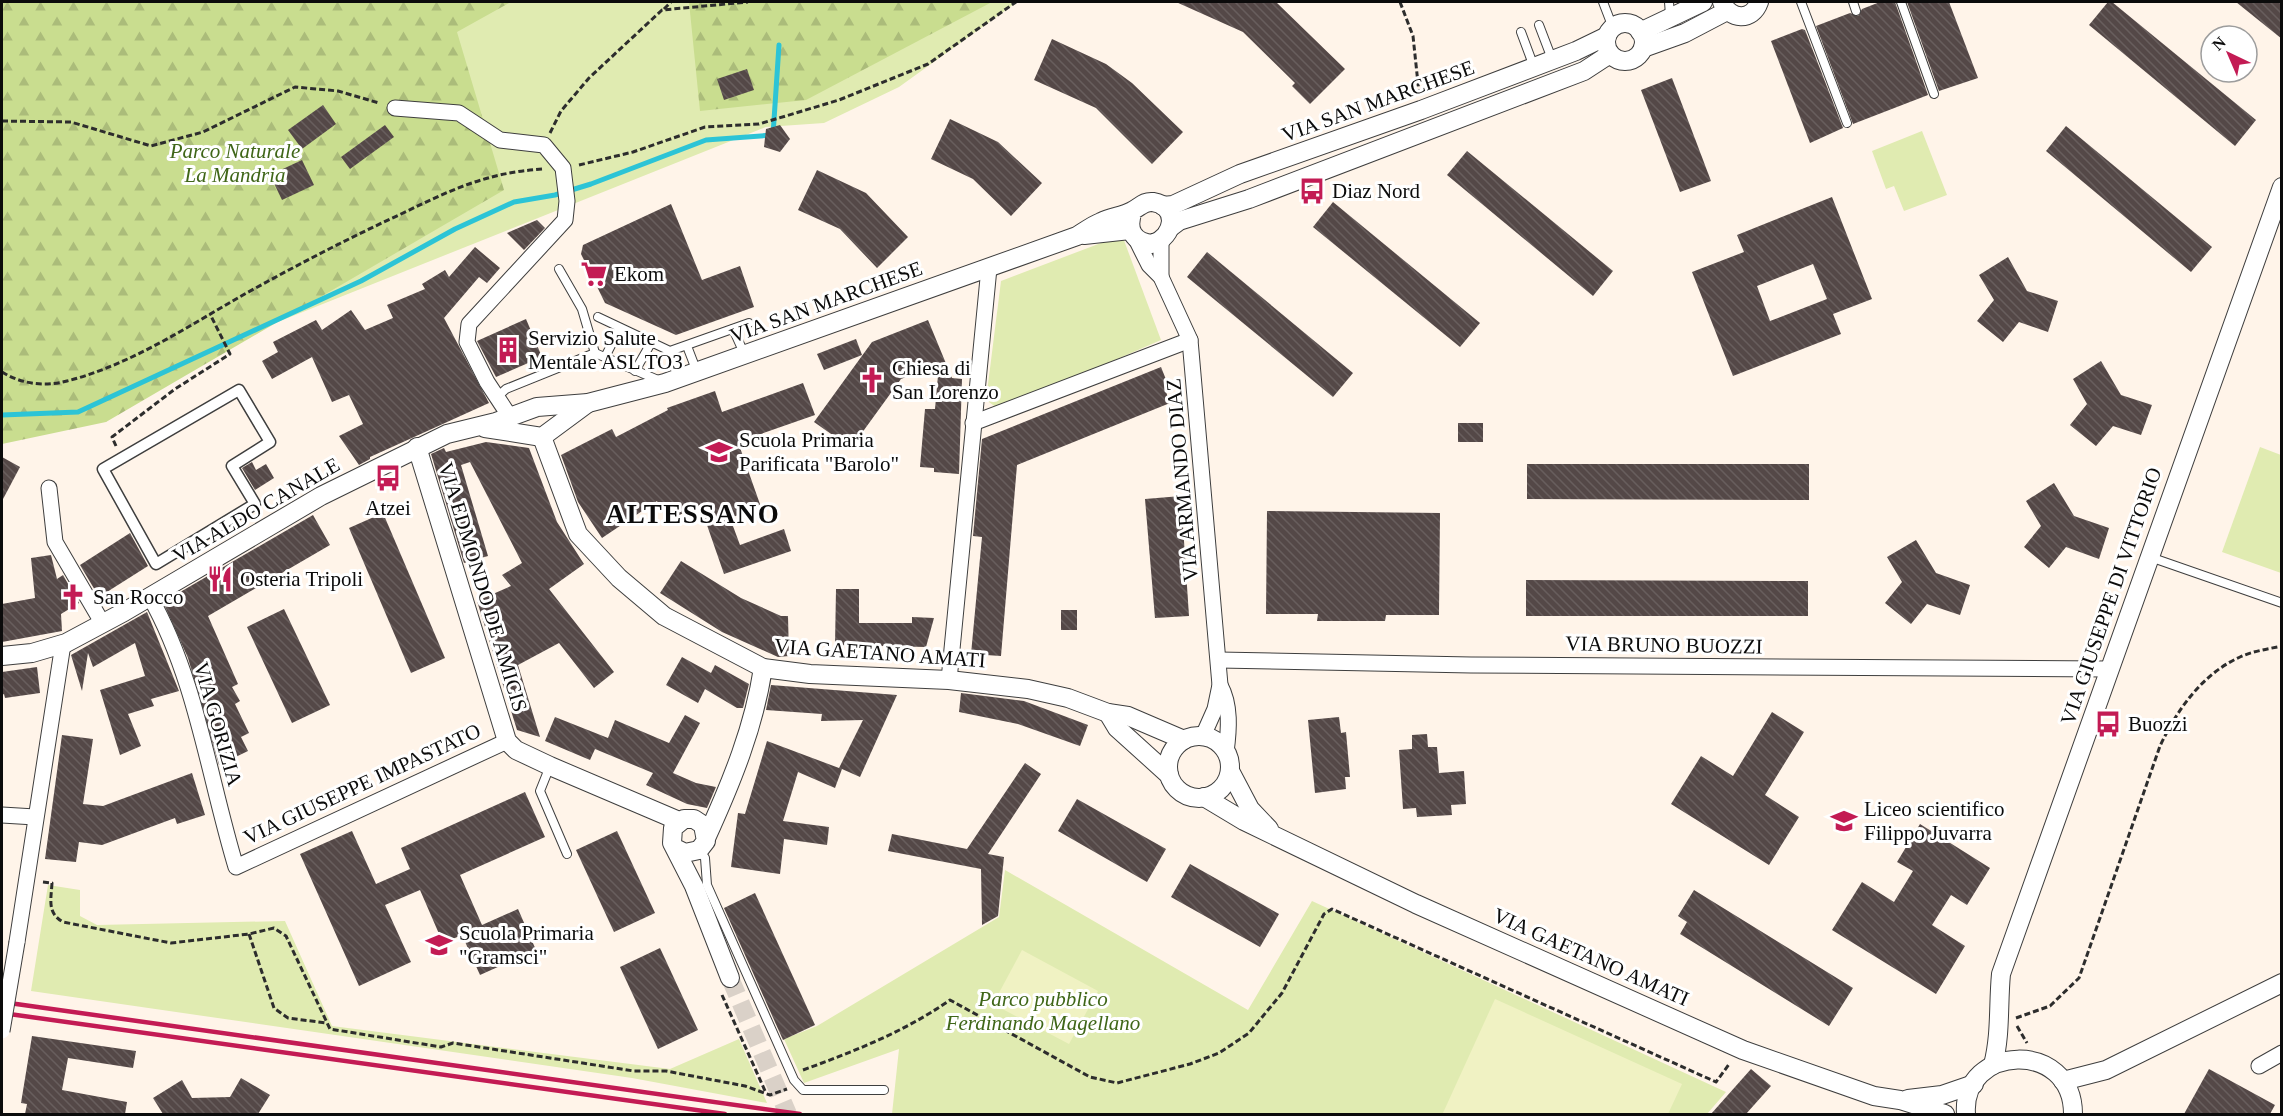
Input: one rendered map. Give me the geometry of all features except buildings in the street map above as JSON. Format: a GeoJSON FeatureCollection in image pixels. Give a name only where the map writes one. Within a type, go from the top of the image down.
{"type":"FeatureCollection","features":[{"type":"Feature","properties":{"kind":"street"},"geometry":{"type":"LineString","coordinates":[[1641,40],[1627,24],[1610,39],[1616,59],[1632,60],[1641,40],[1669,8],[1703,2]]}},
{"type":"Feature","properties":{"kind":"street"},"geometry":{"type":"LineString","coordinates":[[1641,40],[1684,33],[1725,6],[1735,16],[1745,16],[1754,12],[1760,2]]}},
{"type":"Feature","properties":{"kind":"street","name":"VIA SAN MARCHESE"},"geometry":{"type":"LineString","coordinates":[[1163,206],[1173,205],[1240,174],[1421,110],[1610,39]]}},
{"type":"Feature","properties":{"kind":"street","name":"VIA SAN MARCHESE"},"geometry":{"type":"LineString","coordinates":[[1166,234],[1179,221],[1249,199],[1573,75],[1610,39]]}},
{"type":"Feature","properties":{"kind":"street"},"geometry":{"type":"LineString","coordinates":[[395,108],[459,113],[500,140],[544,145],[564,170],[567,201],[565,220],[469,324],[467,342],[510,417]]}},
{"type":"Feature","properties":{"kind":"street","name":"VIA GIUSEPPE DI VITTORIO"},"geometry":{"type":"LineString","coordinates":[[1994,1065],[2001,1023],[1998,998],[2001,974],[2282,187]]}},
{"type":"Feature","properties":{"kind":"street"},"geometry":{"type":"LineString","coordinates":[[1153,202],[1163,206],[1170,215],[1166,234],[1152,244],[1133,235],[1077,236],[1101,221],[1133,211],[1142,204],[1153,202]]}},
{"type":"Feature","properties":{"kind":"street"},"geometry":{"type":"LineString","coordinates":[[1133,211],[1129,220],[1133,235]]}},
{"type":"Feature","properties":{"kind":"street","name":"VIA ARMANDO DIAZ"},"geometry":{"type":"LineString","coordinates":[[1161,277],[1166,234]]}},
{"type":"Feature","properties":{"kind":"street","name":"VIA ARMANDO DIAZ"},"geometry":{"type":"LineString","coordinates":[[1133,235],[1149,265],[1161,277],[1190,340],[1220,685],[1215,709],[1203,736]]}},
{"type":"Feature","properties":{"kind":"street","name":"VIA SAN MARCHESE"},"geometry":{"type":"LineString","coordinates":[[541,432],[588,403],[665,383],[1077,236]]}},
{"type":"Feature","properties":{"kind":"street"},"geometry":{"type":"LineString","coordinates":[[949,680],[989,268]]}},
{"type":"Feature","properties":{"kind":"street"},"geometry":{"type":"LineString","coordinates":[[973,423],[1190,340]]}},
{"type":"Feature","properties":{"kind":"street"},"geometry":{"type":"LineString","coordinates":[[239,390],[270,442],[232,466],[255,504],[156,564],[103,469],[121,459],[239,390]]}},
{"type":"Feature","properties":{"kind":"street","name":"VIA SAN MARCHESE"},"geometry":{"type":"LineString","coordinates":[[537,409],[574,402],[588,403]]}},
{"type":"Feature","properties":{"kind":"street"},"geometry":{"type":"LineString","coordinates":[[537,409],[524,421],[541,432]]}},
{"type":"Feature","properties":{"kind":"street","name":"VIA ALDO CANALE"},"geometry":{"type":"LineString","coordinates":[[2,656],[32,653],[63,644],[104,624],[321,495],[417,447],[447,434],[537,409]]}},
{"type":"Feature","properties":{"kind":"street","name":"VIA GAETANO AMATI"},"geometry":{"type":"LineString","coordinates":[[537,409],[550,412],[541,432],[578,534],[612,571],[664,616],[763,668],[810,674],[949,680],[1028,689],[1068,698],[1108,713],[1128,716],[1184,740]]}},
{"type":"Feature","properties":{"kind":"street","name":"VIA ALDO CANALE"},"geometry":{"type":"LineString","coordinates":[[477,427],[541,432]]}},
{"type":"Feature","properties":{"kind":"street","name":"VIA EDMONDO DE AMICIS"},"geometry":{"type":"LineString","coordinates":[[417,447],[507,741]]}},
{"type":"Feature","properties":{"kind":"street"},"geometry":{"type":"LineString","coordinates":[[49,488],[55,542],[104,624]]}},
{"type":"Feature","properties":{"kind":"street","name":"VIA GORIZIA"},"geometry":{"type":"LineString","coordinates":[[150,597],[166,624],[188,689],[236,867]]}},
{"type":"Feature","properties":{"kind":"street"},"geometry":{"type":"LineString","coordinates":[[2,1031],[63,644]]}},
{"type":"Feature","properties":{"kind":"street","name":"VIA BRUNO BUOZZI"},"geometry":{"type":"LineString","coordinates":[[1219,660],[1471,665],[2108,669]]}},
{"type":"Feature","properties":{"kind":"street"},"geometry":{"type":"LineString","coordinates":[[680,830],[685,853],[700,846],[725,796],[756,709],[763,668]]}},
{"type":"Feature","properties":{"kind":"street","name":"VIA ARMANDO DIAZ"},"geometry":{"type":"LineString","coordinates":[[1220,685],[1226,697],[1228,734],[1226,752]]}},
{"type":"Feature","properties":{"kind":"street"},"geometry":{"type":"LineString","coordinates":[[1108,713],[1117,728],[1169,775],[1173,783],[1186,795],[1204,797],[1221,788],[1230,771],[1226,752],[1220,744],[1203,736],[1184,740],[1169,758],[1169,775]]}},
{"type":"Feature","properties":{"kind":"street"},"geometry":{"type":"LineString","coordinates":[[507,741],[516,750],[644,807],[680,830],[694,886],[730,978]]}},
{"type":"Feature","properties":{"kind":"street","name":"VIA GIUSEPPE IMPASTATO"},"geometry":{"type":"LineString","coordinates":[[236,867],[507,741]]}},
{"type":"Feature","properties":{"kind":"street","name":"VIA GAETANO AMATI"},"geometry":{"type":"LineString","coordinates":[[1230,771],[1250,809],[1272,832]]}},
{"type":"Feature","properties":{"kind":"street"},"geometry":{"type":"LineString","coordinates":[[680,830],[725,796]]}},
{"type":"Feature","properties":{"kind":"street","name":"VIA GAETANO AMATI"},"geometry":{"type":"LineString","coordinates":[[1204,797],[1244,821],[1272,832],[1416,904],[1743,1050],[1875,1096],[1900,1100],[1945,1114]]}},
{"type":"Feature","properties":{"kind":"street"},"geometry":{"type":"LineString","coordinates":[[2,816],[34,817]]}},
{"type":"Feature","properties":{"kind":"street"},"geometry":{"type":"LineString","coordinates":[[680,830],[703,825],[694,886]]}},
{"type":"Feature","properties":{"kind":"street"},"geometry":{"type":"LineString","coordinates":[[2063,1081],[2106,1070],[2282,983]]}},
{"type":"Feature","properties":{"kind":"street","name":"VIA GIUSEPPE DI VITTORIO"},"geometry":{"type":"LineString","coordinates":[[2001,1023],[2023,1059]]}},
{"type":"Feature","properties":{"kind":"street"},"geometry":{"type":"LineString","coordinates":[[2259,1066],[2282,1053]]}},
{"type":"Feature","properties":{"kind":"street"},"geometry":{"type":"LineString","coordinates":[[1966,1114],[1970,1091],[1974,1084],[1994,1065],[2008,1060],[2023,1059],[2046,1065],[2063,1081],[2073,1109]]}},
{"type":"Feature","properties":{"kind":"street"},"geometry":{"type":"LineString","coordinates":[[2073,1109],[2106,1070]]}},
{"type":"Feature","properties":{"kind":"street","name":"VIA GAETANO AMATI"},"geometry":{"type":"LineString","coordinates":[[1900,1100],[1942,1095],[1974,1084]]}},
{"type":"Feature","properties":{"kind":"lane"},"geometry":{"type":"LineString","coordinates":[[1603,2],[1610,39]]}},
{"type":"Feature","properties":{"kind":"lane"},"geometry":{"type":"LineString","coordinates":[[1801,2],[1847,123]]}},
{"type":"Feature","properties":{"kind":"lane"},"geometry":{"type":"LineString","coordinates":[[1853,2],[1856,11]]}},
{"type":"Feature","properties":{"kind":"lane"},"geometry":{"type":"LineString","coordinates":[[1901,2],[1934,94]]}},
{"type":"Feature","properties":{"kind":"lane"},"geometry":{"type":"LineString","coordinates":[[1539,25],[1553,60]]}},
{"type":"Feature","properties":{"kind":"lane"},"geometry":{"type":"LineString","coordinates":[[1521,32],[1534,67]]}},
{"type":"Feature","properties":{"kind":"lane"},"geometry":{"type":"LineString","coordinates":[[559,269],[582,309],[595,353]]}},
{"type":"Feature","properties":{"kind":"lane"},"geometry":{"type":"LineString","coordinates":[[598,317],[670,351],[749,323]]}},
{"type":"Feature","properties":{"kind":"lane"},"geometry":{"type":"LineString","coordinates":[[605,357],[620,328]]}},
{"type":"Feature","properties":{"kind":"lane"},"geometry":{"type":"LineString","coordinates":[[733,329],[744,355]]}},
{"type":"Feature","properties":{"kind":"lane"},"geometry":{"type":"LineString","coordinates":[[635,371],[651,343]]}},
{"type":"Feature","properties":{"kind":"lane"},"geometry":{"type":"LineString","coordinates":[[687,346],[697,372]]}},
{"type":"Feature","properties":{"kind":"lane"},"geometry":{"type":"LineString","coordinates":[[497,397],[506,389],[595,353],[665,383]]}},
{"type":"Feature","properties":{"kind":"lane"},"geometry":{"type":"LineString","coordinates":[[2148,557],[2282,603]]}},
{"type":"Feature","properties":{"kind":"lane"},"geometry":{"type":"LineString","coordinates":[[550,766],[540,791],[567,854]]}},
{"type":"Feature","properties":{"kind":"lane"},"geometry":{"type":"LineString","coordinates":[[700,846],[705,858],[707,885],[794,1080],[803,1090],[884,1090]]}},
{"type":"Feature","properties":{"kind":"path"},"geometry":{"type":"LineString","coordinates":[[544,145],[561,111],[589,78],[672,2]]}},
{"type":"Feature","properties":{"kind":"path"},"geometry":{"type":"LineString","coordinates":[[662,10],[748,2]]}},
{"type":"Feature","properties":{"kind":"path"},"geometry":{"type":"LineString","coordinates":[[2,372],[36,384],[67,381],[120,361],[210,314],[314,254],[469,182],[511,171],[564,170],[633,152],[705,128],[780,120],[838,100],[928,64],[1016,2]]}},
{"type":"Feature","properties":{"kind":"path"},"geometry":{"type":"LineString","coordinates":[[1400,2],[1413,36],[1421,110]]}},
{"type":"Feature","properties":{"kind":"path"},"geometry":{"type":"LineString","coordinates":[[2,121],[71,122],[151,146],[203,132],[295,87],[338,91],[395,108]]}},
{"type":"Feature","properties":{"kind":"path"},"geometry":{"type":"LineString","coordinates":[[121,459],[111,437],[175,389],[230,354],[210,314]]}},
{"type":"Feature","properties":{"kind":"path"},"geometry":{"type":"LineString","coordinates":[[36,881],[52,883],[50,906],[54,917],[63,922],[171,943],[249,934],[274,928],[286,936],[330,1029],[441,1047],[453,1043],[634,1071],[666,1071],[745,1086],[770,1095],[787,1089],[801,1071],[880,1041],[917,1024],[950,1000],[1090,1077],[1117,1083],[1190,1064],[1219,1053],[1249,1033],[1282,993],[1324,914],[1332,909],[1716,1082],[1743,1050]]}},
{"type":"Feature","properties":{"kind":"path"},"geometry":{"type":"LineString","coordinates":[[249,934],[274,1008],[288,1018],[327,1023]]}},
{"type":"Feature","properties":{"kind":"green space","name":"Parco Naturale La Mandria"},"geometry":{"type":"Polygon","coordinates":[[[2,2],[1017,2],[899,87],[824,123],[766,127],[210,349],[2,2]]]}},
{"type":"Feature","properties":{"kind":"green space","name":"Parco Naturale La Mandria"},"geometry":{"type":"Polygon","coordinates":[[[2,2],[511,2],[457,32],[504,190],[106,422],[2,444],[2,2]]]}},
{"type":"Feature","properties":{"kind":"green space"},"geometry":{"type":"Polygon","coordinates":[[[689,2],[992,2],[806,100],[700,111],[689,2]]]}},
{"type":"Feature","properties":{"kind":"green space"},"geometry":{"type":"Polygon","coordinates":[[[1922,131],[1947,195],[1904,211],[1894,186],[1886,189],[1872,151],[1922,131]]]}},
{"type":"Feature","properties":{"kind":"green space"},"geometry":{"type":"Polygon","coordinates":[[[1122,235],[1161,340],[1000,410],[986,400],[1001,281],[1122,235]]]}},
{"type":"Feature","properties":{"kind":"green space"},"geometry":{"type":"Polygon","coordinates":[[[2260,447],[2281,455],[2281,573],[2222,552],[2260,447]]]}},
{"type":"Feature","properties":{"kind":"green space","name":"Parco pubblico Ferdinando Magellano"},"geometry":{"type":"Polygon","coordinates":[[[1005,870],[1248,1010],[1312,901],[1726,1092],[1707,1114],[892,1114],[899,1049],[804,1083],[784,1039],[817,1026],[999,917],[1005,870]]]}},
{"type":"Feature","properties":{"kind":"green space"},"geometry":{"type":"Polygon","coordinates":[[[48,885],[80,890],[80,916],[97,925],[285,921],[332,1026],[670,1069],[739,1039],[767,1103],[632,1078],[31,991],[48,885]]]}},
{"type":"Feature","properties":{"kind":"green space"},"geometry":{"type":"Polygon","coordinates":[[[1022,950],[1098,991],[1069,1044],[993,1004],[1022,950]]]}},
{"type":"Feature","properties":{"kind":"green space"},"geometry":{"type":"Polygon","coordinates":[[[1495,999],[1682,1084],[1668,1114],[1443,1113],[1495,999]]]}},
{"type":"Feature","properties":{"kind":"waterway"},"geometry":{"type":"LineString","coordinates":[[2,415],[78,412],[361,281],[455,229],[514,202],[555,195],[591,184],[706,140],[773,135],[779,45]]}},
{"type":"Feature","properties":{"kind":"tunnel"},"geometry":{"type":"LineString","coordinates":[[730,978],[788,1114]]}},
{"type":"Feature","properties":{"kind":"railway"},"geometry":{"type":"LineString","coordinates":[[2,1002],[800,1114]]}},
{"type":"Feature","properties":{"kind":"railway"},"geometry":{"type":"LineString","coordinates":[[2,1013],[725,1114]]}},
{"type":"Feature","properties":{"kind":"place","name":"Diaz Nord"},"geometry":{"type":"Point","coordinates":[1312,191]}},
{"type":"Feature","properties":{"kind":"place","name":"Ekom"},"geometry":{"type":"Point","coordinates":[594,274]}},
{"type":"Feature","properties":{"kind":"place","name":"Servizio Salute Mentale ASL TO3"},"geometry":{"type":"Point","coordinates":[508,350]}},
{"type":"Feature","properties":{"kind":"place","name":"Chiesa di San Lorenzo"},"geometry":{"type":"Point","coordinates":[872,380]}},
{"type":"Feature","properties":{"kind":"place","name":"Scuola Primaria Parificata \"Barolo\""},"geometry":{"type":"Point","coordinates":[719,452]}},
{"type":"Feature","properties":{"kind":"place","name":"Atzei"},"geometry":{"type":"Point","coordinates":[388,478]}},
{"type":"Feature","properties":{"kind":"place","name":"Osteria Tripoli"},"geometry":{"type":"Point","coordinates":[220,579]}},
{"type":"Feature","properties":{"kind":"place","name":"San Rocco"},"geometry":{"type":"Point","coordinates":[73,597]}},
{"type":"Feature","properties":{"kind":"place","name":"Buozzi"},"geometry":{"type":"Point","coordinates":[2108,724]}},
{"type":"Feature","properties":{"kind":"place","name":"Liceo scientifico Filippo Juvarra"},"geometry":{"type":"Point","coordinates":[1844,821]}},
{"type":"Feature","properties":{"kind":"place","name":"Scuola Primaria \"Gramsci\""},"geometry":{"type":"Point","coordinates":[439,945]}},
{"type":"Feature","properties":{"kind":"district","name":"ALTESSANO"},"geometry":{"type":"Point","coordinates":[693,514]}}]}
